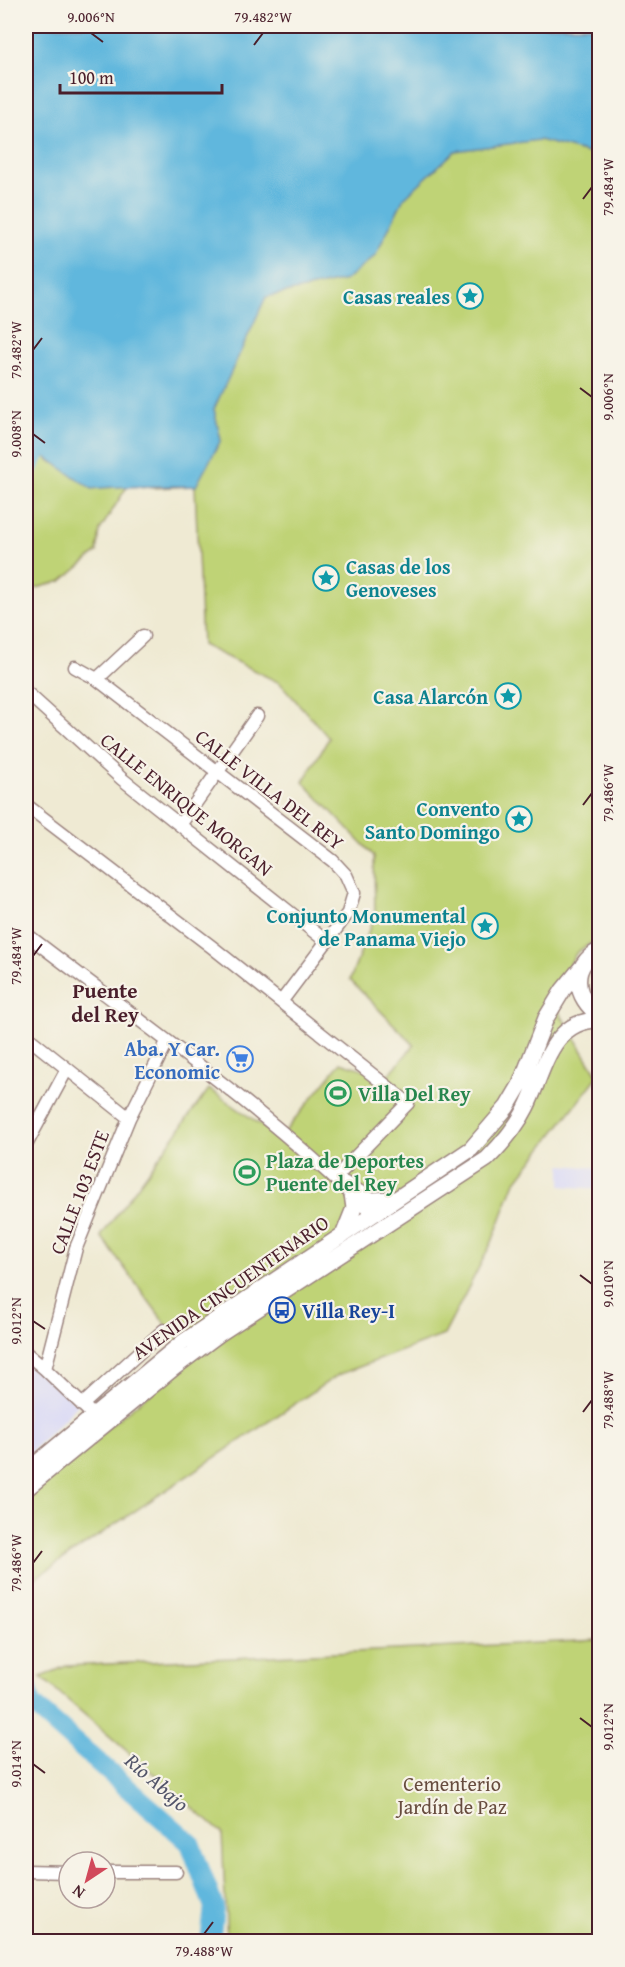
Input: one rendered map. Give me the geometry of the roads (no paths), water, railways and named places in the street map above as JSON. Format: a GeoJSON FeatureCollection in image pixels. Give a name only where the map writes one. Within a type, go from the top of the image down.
{"type":"FeatureCollection","features":[{"type":"Feature","properties":{"kind":"main road","name":"AVENIDA CINCUENTENARIO"},"geometry":{"type":"LineString","coordinates":[[26,1472],[88,1410],[183,1342],[471,1149],[500,1118],[520,1085],[546,1018],[563,990],[600,950]]}},
{"type":"Feature","properties":{"kind":"main road"},"geometry":{"type":"LineString","coordinates":[[581,968],[577,982],[581,996],[600,1018]]}},
{"type":"Feature","properties":{"kind":"main road","name":"AVENIDA CINCUENTENARIO"},"geometry":{"type":"LineString","coordinates":[[26,1490],[166,1374],[219,1334],[473,1170],[501,1145],[526,1107],[547,1057],[559,1037],[578,1023],[600,1018]]}},
{"type":"Feature","properties":{"kind":"main road"},"geometry":{"type":"LineString","coordinates":[[372,1214],[396,1212],[501,1145]]}},
{"type":"Feature","properties":{"kind":"main road"},"geometry":{"type":"LineString","coordinates":[[344,1185],[370,1200],[396,1198]]}},
{"type":"Feature","properties":{"kind":"main road"},"geometry":{"type":"LineString","coordinates":[[344,1185],[354,1208],[344,1233]]}},
{"type":"Feature","properties":{"kind":"street"},"geometry":{"type":"LineString","coordinates":[[97,680],[143,636]]}},
{"type":"Feature","properties":{"kind":"street","name":"CALLE VILLA DEL REY"},"geometry":{"type":"LineString","coordinates":[[75,667],[97,680],[333,861],[346,875],[354,892],[348,913],[281,1002]]}},
{"type":"Feature","properties":{"kind":"street","name":"CALLE ENRIQUE MORGAN"},"geometry":{"type":"LineString","coordinates":[[26,692],[122,779],[327,942]]}},
{"type":"Feature","properties":{"kind":"street"},"geometry":{"type":"LineString","coordinates":[[180,825],[257,716]]}},
{"type":"Feature","properties":{"kind":"street"},"geometry":{"type":"LineString","coordinates":[[26,805],[408,1103],[344,1185]]}},
{"type":"Feature","properties":{"kind":"street"},"geometry":{"type":"LineString","coordinates":[[26,934],[167,1042],[344,1185],[372,1214]]}},
{"type":"Feature","properties":{"kind":"street"},"geometry":{"type":"LineString","coordinates":[[26,1036],[129,1118]]}},
{"type":"Feature","properties":{"kind":"street","name":"CALLE 103 ESTE"},"geometry":{"type":"LineString","coordinates":[[45,1369],[76,1248],[129,1118],[167,1042]]}},
{"type":"Feature","properties":{"kind":"street"},"geometry":{"type":"LineString","coordinates":[[26,1145],[67,1069]]}},
{"type":"Feature","properties":{"kind":"street"},"geometry":{"type":"LineString","coordinates":[[26,1353],[88,1410],[164,1330]]}},
{"type":"Feature","properties":{"kind":"street"},"geometry":{"type":"LineString","coordinates":[[26,1871],[57,1872]]}},
{"type":"Feature","properties":{"kind":"street"},"geometry":{"type":"LineString","coordinates":[[117,1872],[176,1872]]}},
{"type":"Feature","properties":{"kind":"water"},"geometry":{"type":"Polygon","coordinates":[[[26,26],[599,26],[599,156],[539,140],[455,151],[404,198],[375,256],[346,280],[266,297],[214,409],[221,440],[196,486],[92,489],[37,451],[26,432],[26,26]]]}},
{"type":"Feature","properties":{"kind":"waterway","name":"Río Abajo"},"geometry":{"type":"LineString","coordinates":[[26,471],[37,451]]}},
{"type":"Feature","properties":{"kind":"waterway","name":"Río Abajo"},"geometry":{"type":"LineString","coordinates":[[26,1683],[32,1704],[190,1843],[214,1907],[210,1942]]}},
{"type":"Feature","properties":{"kind":"place","name":"Casas reales"},"geometry":{"type":"Point","coordinates":[470,296]}},
{"type":"Feature","properties":{"kind":"place","name":"Casas de los Genoveses"},"geometry":{"type":"Point","coordinates":[326,578]}},
{"type":"Feature","properties":{"kind":"place","name":"Casa Alarcón"},"geometry":{"type":"Point","coordinates":[508,696]}},
{"type":"Feature","properties":{"kind":"place","name":"Convento Santo Domingo"},"geometry":{"type":"Point","coordinates":[519,819]}},
{"type":"Feature","properties":{"kind":"place","name":"Conjunto Monumental de Panama Viejo"},"geometry":{"type":"Point","coordinates":[485,926]}},
{"type":"Feature","properties":{"kind":"place","name":"Aba. Y Car. Economic"},"geometry":{"type":"Point","coordinates":[240,1059]}},
{"type":"Feature","properties":{"kind":"place","name":"Villa Del Rey"},"geometry":{"type":"Point","coordinates":[338,1093]}},
{"type":"Feature","properties":{"kind":"place","name":"Plaza de Deportes Puente del Rey"},"geometry":{"type":"Point","coordinates":[247,1172]}},
{"type":"Feature","properties":{"kind":"place","name":"Villa Rey-I"},"geometry":{"type":"Point","coordinates":[282,1310]}},
{"type":"Feature","properties":{"kind":"district","name":"Puente del Rey"},"geometry":{"type":"Point","coordinates":[105,1002]}},
{"type":"Feature","properties":{"kind":"park label","name":"Cementerio Jardín de Paz"},"geometry":{"type":"Point","coordinates":[452,1794]}}]}
